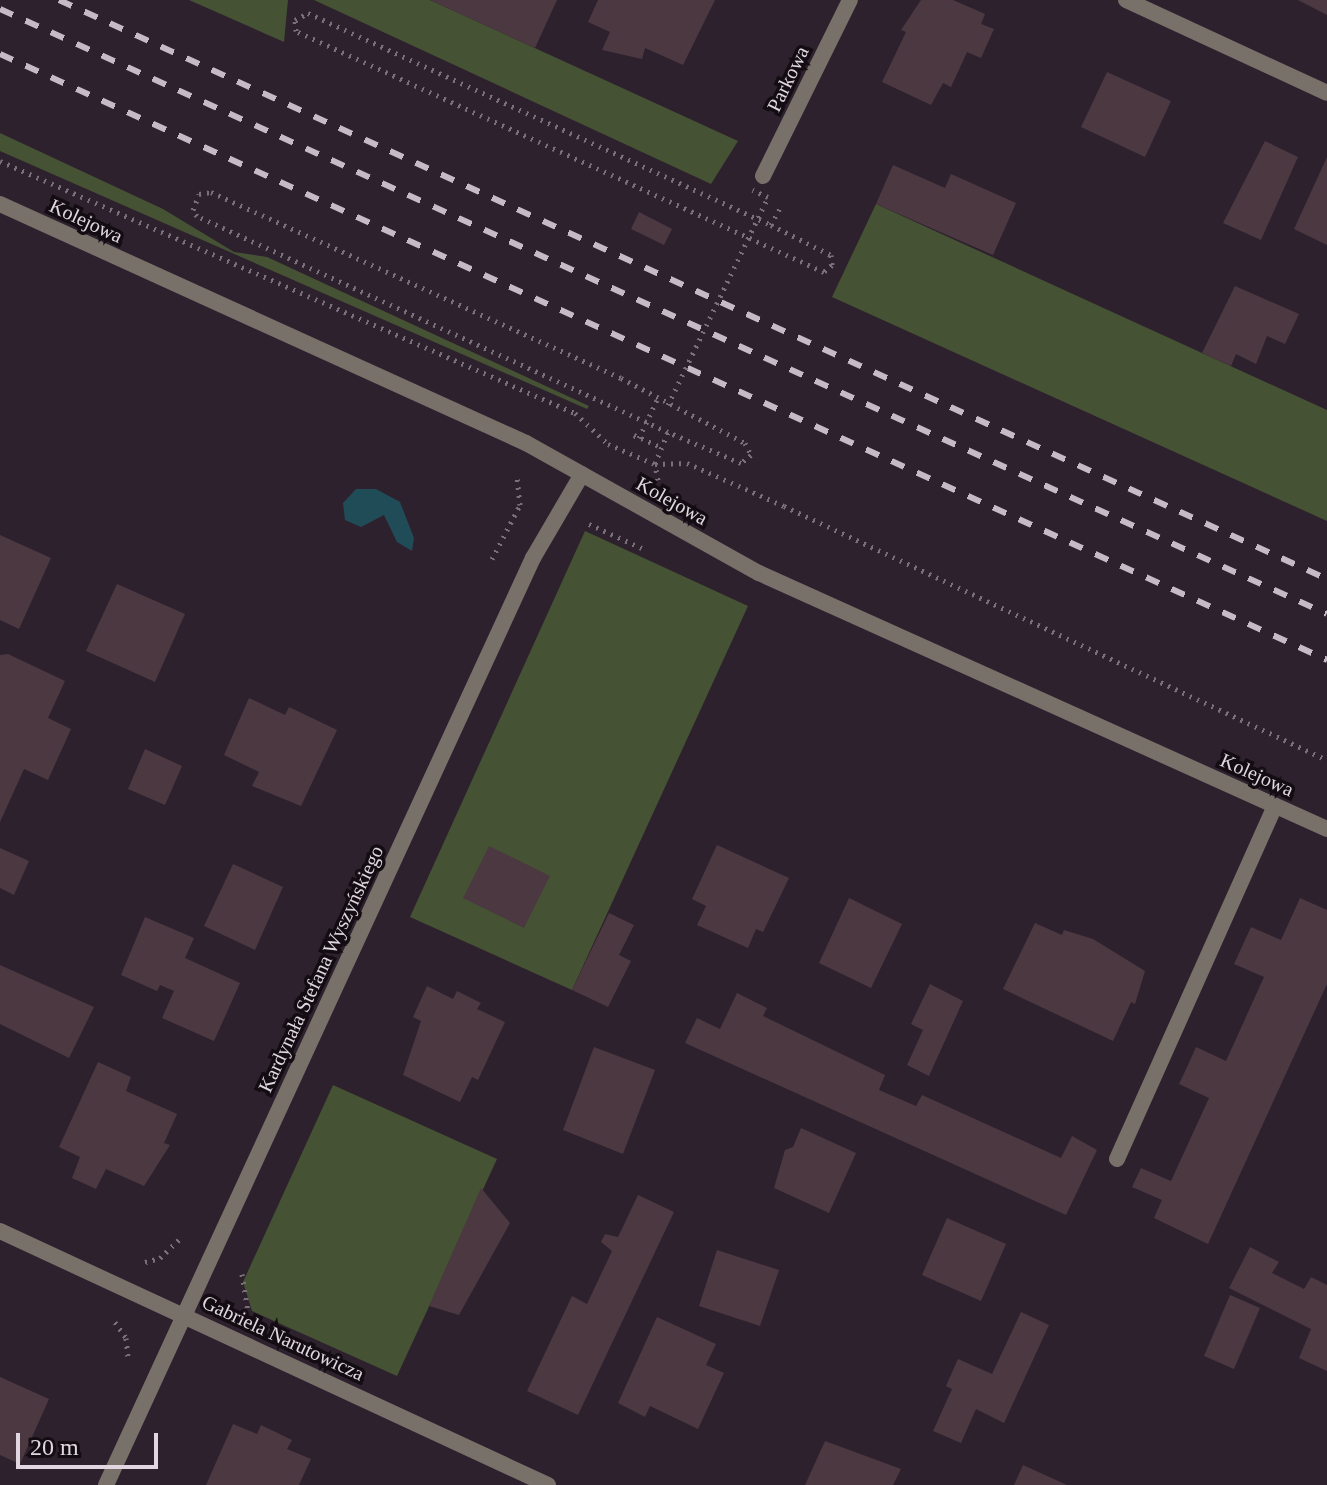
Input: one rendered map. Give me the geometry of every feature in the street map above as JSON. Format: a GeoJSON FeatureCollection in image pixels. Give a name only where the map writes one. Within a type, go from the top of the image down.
{"type":"FeatureCollection","features":[{"type":"Feature","properties":{"kind":"street","name":"Parkowa"},"geometry":{"type":"LineString","coordinates":[[758,183],[850,0]]}},
{"type":"Feature","properties":{"kind":"street"},"geometry":{"type":"LineString","coordinates":[[1126,0],[1327,93]]}},
{"type":"Feature","properties":{"kind":"street","name":"Kolejowa"},"geometry":{"type":"LineString","coordinates":[[0,204],[526,443],[759,573],[1327,829]]}},
{"type":"Feature","properties":{"kind":"street","name":"Kardynała Stefana Wyszyńskiego"},"geometry":{"type":"LineString","coordinates":[[106,1485],[533,558],[582,474]]}},
{"type":"Feature","properties":{"kind":"street"},"geometry":{"type":"LineString","coordinates":[[1117,1159],[1275,806]]}},
{"type":"Feature","properties":{"kind":"street","name":"Gabriela Narutowicza"},"geometry":{"type":"LineString","coordinates":[[0,1231],[248,1343],[548,1485]]}},
{"type":"Feature","properties":{"kind":"path"},"geometry":{"type":"LineString","coordinates":[[741,211],[308,13],[295,20],[296,31],[824,272],[832,265],[831,255],[771,225]]}},
{"type":"Feature","properties":{"kind":"path"},"geometry":{"type":"LineString","coordinates":[[0,161],[575,413],[608,444],[655,464],[687,463],[770,499],[1327,760]]}},
{"type":"Feature","properties":{"kind":"path"},"geometry":{"type":"LineString","coordinates":[[668,405],[768,197],[758,183]]}},
{"type":"Feature","properties":{"kind":"path"},"geometry":{"type":"LineString","coordinates":[[211,192],[621,378],[657,400],[745,443],[751,455],[741,463],[668,432],[197,216],[193,210],[199,194],[211,192]]}},
{"type":"Feature","properties":{"kind":"path"},"geometry":{"type":"LineString","coordinates":[[657,400],[636,436],[661,447]]}},
{"type":"Feature","properties":{"kind":"path"},"geometry":{"type":"LineString","coordinates":[[658,481],[655,464],[668,432]]}},
{"type":"Feature","properties":{"kind":"path"},"geometry":{"type":"LineString","coordinates":[[488,570],[520,505],[519,480],[507,466]]}},
{"type":"Feature","properties":{"kind":"path"},"geometry":{"type":"LineString","coordinates":[[577,534],[582,521],[657,556]]}},
{"type":"Feature","properties":{"kind":"path"},"geometry":{"type":"LineString","coordinates":[[137,1261],[160,1258],[173,1249],[188,1223]]}},
{"type":"Feature","properties":{"kind":"path"},"geometry":{"type":"LineString","coordinates":[[242,1269],[241,1291],[258,1321],[248,1343]]}},
{"type":"Feature","properties":{"kind":"path"},"geometry":{"type":"LineString","coordinates":[[108,1315],[126,1338],[126,1363]]}},
{"type":"Feature","properties":{"kind":"green space"},"geometry":{"type":"Polygon","coordinates":[[[189,0],[288,0],[284,42],[189,0]]]}},
{"type":"Feature","properties":{"kind":"green space"},"geometry":{"type":"Polygon","coordinates":[[[314,0],[430,0],[738,141],[711,184],[314,0]]]}},
{"type":"Feature","properties":{"kind":"green space"},"geometry":{"type":"Polygon","coordinates":[[[0,133],[163,209],[234,252],[267,257],[589,406],[587,409],[0,151],[0,133]]]}},
{"type":"Feature","properties":{"kind":"green space"},"geometry":{"type":"Polygon","coordinates":[[[876,204],[1327,410],[1327,521],[832,297],[876,204]]]}},
{"type":"Feature","properties":{"kind":"green space"},"geometry":{"type":"Polygon","coordinates":[[[585,531],[748,606],[572,990],[410,917],[585,531]]]}},
{"type":"Feature","properties":{"kind":"green space"},"geometry":{"type":"Polygon","coordinates":[[[333,1085],[497,1159],[397,1376],[252,1311],[243,1282],[333,1085]]]}},
{"type":"Feature","properties":{"kind":"water"},"geometry":{"type":"Polygon","coordinates":[[[356,489],[376,489],[400,502],[414,538],[412,551],[397,542],[384,515],[361,527],[345,520],[343,503],[356,489]]]}},
{"type":"Feature","properties":{"kind":"building"},"geometry":{"type":"Polygon","coordinates":[[[430,0],[557,0],[535,48],[430,0]]]}},
{"type":"Feature","properties":{"kind":"building"},"geometry":{"type":"Polygon","coordinates":[[[598,0],[715,0],[683,65],[645,48],[642,59],[602,50],[610,32],[588,22],[598,0]]]}},
{"type":"Feature","properties":{"kind":"building"},"geometry":{"type":"Polygon","coordinates":[[[921,0],[953,0],[985,14],[981,24],[994,29],[981,58],[967,52],[951,87],[943,83],[931,105],[882,82],[906,32],[901,30],[921,0]]]}},
{"type":"Feature","properties":{"kind":"building"},"geometry":{"type":"Polygon","coordinates":[[[1298,0],[1327,0],[1327,15],[1298,0]]]}},
{"type":"Feature","properties":{"kind":"building"},"geometry":{"type":"Polygon","coordinates":[[[1107,72],[1171,101],[1145,157],[1081,127],[1107,72]]]}},
{"type":"Feature","properties":{"kind":"building"},"geometry":{"type":"Polygon","coordinates":[[[1265,141],[1298,157],[1261,240],[1223,223],[1265,141]]]}},
{"type":"Feature","properties":{"kind":"building"},"geometry":{"type":"Polygon","coordinates":[[[1327,157],[1327,245],[1294,229],[1327,157]]]}},
{"type":"Feature","properties":{"kind":"building"},"geometry":{"type":"Polygon","coordinates":[[[893,165],[945,188],[951,174],[1016,203],[993,255],[876,204],[893,165]]]}},
{"type":"Feature","properties":{"kind":"building"},"geometry":{"type":"Polygon","coordinates":[[[639,212],[672,229],[664,245],[631,229],[639,212]]]}},
{"type":"Feature","properties":{"kind":"building"},"geometry":{"type":"Polygon","coordinates":[[[1235,286],[1299,314],[1285,344],[1267,336],[1256,364],[1236,354],[1231,366],[1202,353],[1235,286]]]}},
{"type":"Feature","properties":{"kind":"building"},"geometry":{"type":"Polygon","coordinates":[[[0,535],[51,558],[19,629],[0,620],[0,535]]]}},
{"type":"Feature","properties":{"kind":"building"},"geometry":{"type":"Polygon","coordinates":[[[117,584],[185,614],[155,682],[86,651],[117,584]]]}},
{"type":"Feature","properties":{"kind":"building"},"geometry":{"type":"Polygon","coordinates":[[[8,654],[65,681],[48,718],[71,729],[48,780],[24,769],[0,822],[0,655],[8,654]]]}},
{"type":"Feature","properties":{"kind":"building"},"geometry":{"type":"Polygon","coordinates":[[[249,698],[285,715],[289,707],[337,730],[301,806],[252,786],[259,772],[224,755],[249,698]]]}},
{"type":"Feature","properties":{"kind":"building"},"geometry":{"type":"Polygon","coordinates":[[[145,749],[182,766],[165,805],[128,789],[145,749]]]}},
{"type":"Feature","properties":{"kind":"building"},"geometry":{"type":"Polygon","coordinates":[[[717,845],[789,878],[763,932],[756,929],[748,948],[697,925],[706,906],[692,899],[717,845]]]}},
{"type":"Feature","properties":{"kind":"building"},"geometry":{"type":"Polygon","coordinates":[[[489,846],[550,876],[524,928],[463,898],[489,846]]]}},
{"type":"Feature","properties":{"kind":"building"},"geometry":{"type":"Polygon","coordinates":[[[0,848],[29,861],[14,895],[0,888],[0,848]]]}},
{"type":"Feature","properties":{"kind":"building"},"geometry":{"type":"Polygon","coordinates":[[[233,864],[283,887],[255,950],[204,926],[233,864]]]}},
{"type":"Feature","properties":{"kind":"building"},"geometry":{"type":"Polygon","coordinates":[[[849,898],[902,924],[871,988],[819,963],[849,898]]]}},
{"type":"Feature","properties":{"kind":"building"},"geometry":{"type":"Polygon","coordinates":[[[1300,898],[1327,910],[1327,984],[1208,1244],[1154,1218],[1162,1200],[1132,1187],[1141,1168],[1171,1181],[1209,1098],[1179,1084],[1196,1047],[1226,1061],[1264,977],[1234,964],[1251,927],[1281,940],[1300,898]]]}},
{"type":"Feature","properties":{"kind":"building"},"geometry":{"type":"Polygon","coordinates":[[[609,913],[634,925],[619,955],[631,961],[608,1007],[572,990],[609,913]]]}},
{"type":"Feature","properties":{"kind":"building"},"geometry":{"type":"Polygon","coordinates":[[[145,917],[194,938],[185,958],[240,983],[214,1041],[162,1018],[174,991],[160,985],[157,991],[121,975],[145,917]]]}},
{"type":"Feature","properties":{"kind":"building"},"geometry":{"type":"Polygon","coordinates":[[[1035,923],[1062,935],[1064,930],[1093,939],[1145,971],[1135,1004],[1131,1002],[1113,1041],[1003,989],[1035,923]]]}},
{"type":"Feature","properties":{"kind":"building"},"geometry":{"type":"Polygon","coordinates":[[[0,965],[94,1007],[69,1058],[0,1024],[0,965]]]}},
{"type":"Feature","properties":{"kind":"building"},"geometry":{"type":"Polygon","coordinates":[[[930,984],[963,1001],[929,1076],[907,1065],[923,1030],[911,1024],[930,984]]]}},
{"type":"Feature","properties":{"kind":"building"},"geometry":{"type":"Polygon","coordinates":[[[427,986],[453,999],[457,991],[481,1003],[477,1009],[505,1022],[478,1080],[472,1077],[460,1102],[403,1075],[421,1021],[413,1017],[427,986]]]}},
{"type":"Feature","properties":{"kind":"building"},"geometry":{"type":"Polygon","coordinates":[[[737,993],[767,1008],[763,1016],[885,1075],[879,1090],[916,1106],[922,1095],[1061,1158],[1072,1136],[1097,1150],[1066,1215],[685,1043],[697,1018],[720,1029],[737,993]]]}},
{"type":"Feature","properties":{"kind":"building"},"geometry":{"type":"Polygon","coordinates":[[[594,1047],[655,1070],[623,1154],[563,1130],[594,1047]]]}},
{"type":"Feature","properties":{"kind":"building"},"geometry":{"type":"Polygon","coordinates":[[[98,1062],[131,1077],[126,1091],[177,1114],[164,1143],[170,1145],[144,1186],[106,1169],[96,1189],[72,1178],[80,1157],[59,1147],[98,1062]]]}},
{"type":"Feature","properties":{"kind":"building"},"geometry":{"type":"Polygon","coordinates":[[[801,1128],[856,1153],[829,1213],[774,1188],[785,1150],[793,1147],[801,1128]]]}},
{"type":"Feature","properties":{"kind":"building"},"geometry":{"type":"Polygon","coordinates":[[[481,1188],[510,1223],[459,1315],[429,1306],[481,1188]]]}},
{"type":"Feature","properties":{"kind":"building"},"geometry":{"type":"Polygon","coordinates":[[[638,1195],[674,1212],[578,1415],[527,1391],[572,1296],[587,1304],[612,1251],[601,1242],[605,1234],[618,1237],[638,1195]]]}},
{"type":"Feature","properties":{"kind":"building"},"geometry":{"type":"Polygon","coordinates":[[[947,1218],[1006,1244],[981,1301],[922,1275],[947,1218]]]}},
{"type":"Feature","properties":{"kind":"building"},"geometry":{"type":"Polygon","coordinates":[[[1250,1247],[1279,1262],[1272,1273],[1304,1289],[1311,1277],[1327,1285],[1327,1371],[1299,1358],[1311,1329],[1229,1288],[1250,1247]]]}},
{"type":"Feature","properties":{"kind":"building"},"geometry":{"type":"Polygon","coordinates":[[[717,1250],[779,1270],[760,1326],[699,1306],[717,1250]]]}},
{"type":"Feature","properties":{"kind":"building"},"geometry":{"type":"Polygon","coordinates":[[[1230,1295],[1260,1308],[1234,1369],[1204,1356],[1230,1295]]]}},
{"type":"Feature","properties":{"kind":"building"},"geometry":{"type":"Polygon","coordinates":[[[1021,1312],[1049,1325],[1004,1423],[976,1409],[961,1443],[933,1431],[952,1389],[946,1386],[958,1359],[992,1374],[1021,1312]]]}},
{"type":"Feature","properties":{"kind":"building"},"geometry":{"type":"Polygon","coordinates":[[[657,1317],[716,1344],[706,1365],[724,1373],[698,1429],[650,1406],[645,1417],[618,1403],[657,1317]]]}},
{"type":"Feature","properties":{"kind":"building"},"geometry":{"type":"Polygon","coordinates":[[[0,1377],[49,1399],[20,1464],[0,1455],[0,1377]]]}},
{"type":"Feature","properties":{"kind":"building"},"geometry":{"type":"Polygon","coordinates":[[[233,1424],[257,1434],[261,1425],[292,1440],[287,1449],[311,1459],[299,1485],[206,1485],[233,1424]]]}},
{"type":"Feature","properties":{"kind":"building"},"geometry":{"type":"Polygon","coordinates":[[[825,1441],[901,1469],[893,1485],[805,1485],[825,1441]]]}},
{"type":"Feature","properties":{"kind":"building"},"geometry":{"type":"Polygon","coordinates":[[[1023,1465],[1067,1485],[1014,1485],[1023,1465]]]}},
{"type":"Feature","properties":{"kind":"railway"},"geometry":{"type":"LineString","coordinates":[[59,0],[1327,579]]}},
{"type":"Feature","properties":{"kind":"railway"},"geometry":{"type":"LineString","coordinates":[[0,9],[1327,614]]}},
{"type":"Feature","properties":{"kind":"railway"},"geometry":{"type":"LineString","coordinates":[[0,54],[1327,660]]}}]}
